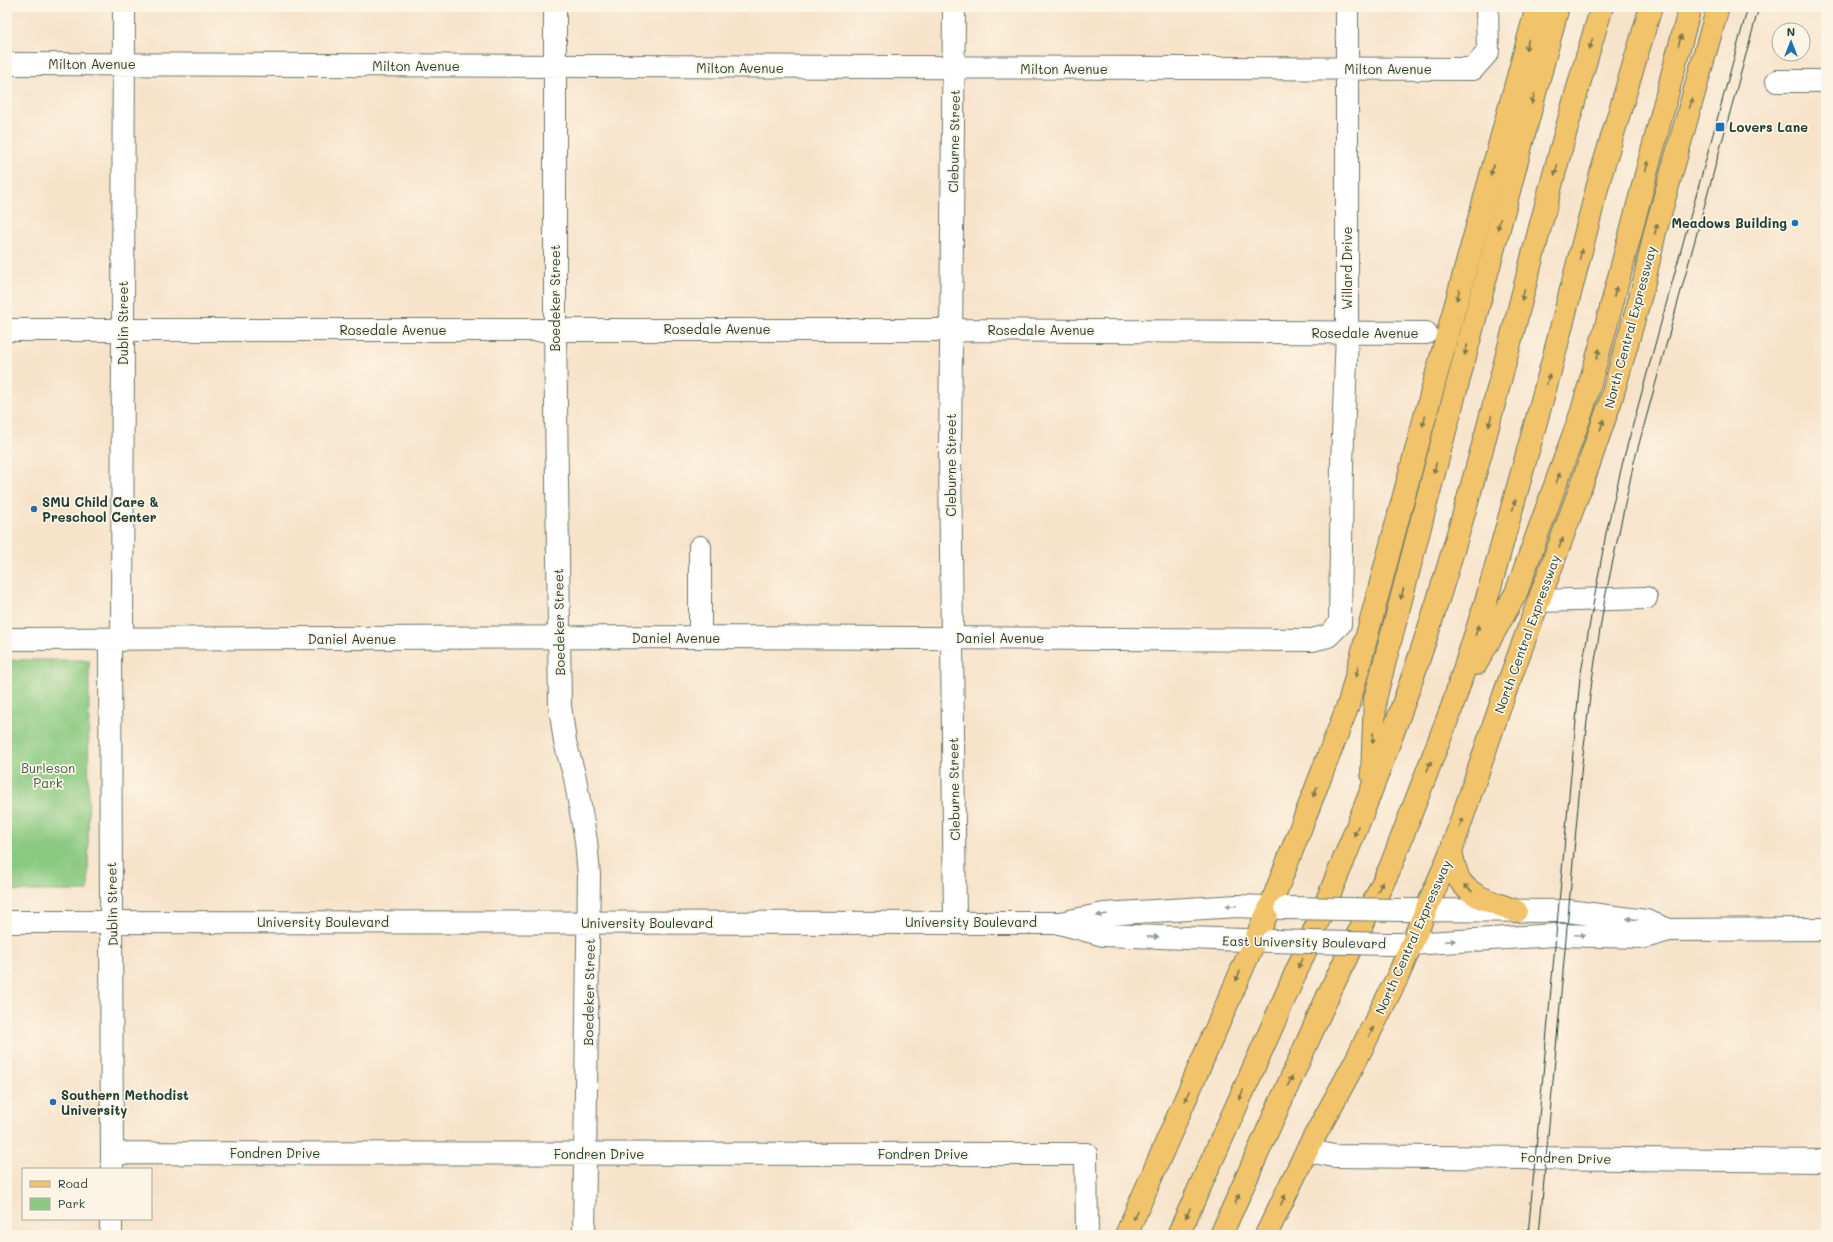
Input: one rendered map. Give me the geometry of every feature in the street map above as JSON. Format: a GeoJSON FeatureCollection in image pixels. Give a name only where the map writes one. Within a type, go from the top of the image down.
{"type":"FeatureCollection","features":[{"type":"Feature","properties":{"kind":"main road"},"geometry":{"type":"LineString","coordinates":[[1126,1235],[1278,907],[1349,703],[1423,424],[1537,7]]}},
{"type":"Feature","properties":{"kind":"main road"},"geometry":{"type":"LineString","coordinates":[[1371,794],[1375,699],[1461,369],[1558,7]]}},
{"type":"Feature","properties":{"kind":"main road"},"geometry":{"type":"LineString","coordinates":[[1178,1235],[1325,906],[1371,794],[1412,680],[1458,536],[1566,134],[1602,7]]}},
{"type":"Feature","properties":{"kind":"main road"},"geometry":{"type":"LineString","coordinates":[[1221,1235],[1331,989],[1390,868],[1452,707],[1487,598],[1527,457],[1600,177],[1651,7]]}},
{"type":"Feature","properties":{"kind":"main road"},"geometry":{"type":"LineString","coordinates":[[1452,707],[1516,593],[1582,411],[1605,330],[1690,7]]}},
{"type":"Feature","properties":{"kind":"main road","name":"North Central Expressway"},"geometry":{"type":"LineString","coordinates":[[1266,1235],[1307,1150],[1368,1038],[1451,851],[1504,695],[1611,400],[1642,291],[1655,232],[1718,7]]}},
{"type":"Feature","properties":{"kind":"main road"},"geometry":{"type":"LineString","coordinates":[[1451,851],[1459,878],[1464,885],[1478,896],[1516,910]]}},
{"type":"Feature","properties":{"kind":"street","name":"Dublin Street"},"geometry":{"type":"LineString","coordinates":[[112,1161],[111,922],[124,330],[124,7]]}},
{"type":"Feature","properties":{"kind":"street","name":"Boedeker Street"},"geometry":{"type":"LineString","coordinates":[[555,7],[555,329],[558,638],[562,720],[575,778],[586,841],[589,875],[584,1235]]}},
{"type":"Feature","properties":{"kind":"street","name":"Cleburne Street"},"geometry":{"type":"LineString","coordinates":[[954,7],[955,69],[951,330],[955,922]]}},
{"type":"Feature","properties":{"kind":"street","name":"Willard Drive"},"geometry":{"type":"LineString","coordinates":[[1340,624],[1342,464],[1347,333],[1347,7]]}},
{"type":"Feature","properties":{"kind":"street","name":"Milton Avenue"},"geometry":{"type":"LineString","coordinates":[[7,64],[955,69],[1473,69],[1488,52],[1487,7]]}},
{"type":"Feature","properties":{"kind":"street"},"geometry":{"type":"LineString","coordinates":[[1777,81],[1826,81]]}},
{"type":"Feature","properties":{"kind":"street","name":"Rosedale Avenue"},"geometry":{"type":"LineString","coordinates":[[7,330],[555,329],[1426,333]]}},
{"type":"Feature","properties":{"kind":"street"},"geometry":{"type":"LineString","coordinates":[[700,547],[700,638]]}},
{"type":"Feature","properties":{"kind":"street"},"geometry":{"type":"LineString","coordinates":[[1539,601],[1646,598]]}},
{"type":"Feature","properties":{"kind":"street","name":"Daniel Avenue"},"geometry":{"type":"LineString","coordinates":[[7,639],[952,638],[1312,640],[1328,636],[1340,624]]}},
{"type":"Feature","properties":{"kind":"street","name":"University Boulevard"},"geometry":{"type":"LineString","coordinates":[[7,922],[1060,923],[1104,914],[1238,906],[1278,907]]}},
{"type":"Feature","properties":{"kind":"street","name":"East University Boulevard"},"geometry":{"type":"LineString","coordinates":[[1278,907],[1425,911],[1568,911],[1646,921],[1669,930]]}},
{"type":"Feature","properties":{"kind":"street","name":"East University Boulevard"},"geometry":{"type":"LineString","coordinates":[[1060,923],[1103,935],[1388,944],[1411,944],[1548,935],[1645,937],[1669,930],[1826,929]]}},
{"type":"Feature","properties":{"kind":"street","name":"Fondren Drive"},"geometry":{"type":"LineString","coordinates":[[1307,1150],[1333,1156],[1826,1161]]}},
{"type":"Feature","properties":{"kind":"street","name":"Fondren Drive"},"geometry":{"type":"LineString","coordinates":[[112,1161],[586,1154],[1086,1154],[1087,1235]]}},
{"type":"Feature","properties":{"kind":"street"},"geometry":{"type":"LineString","coordinates":[[111,1220],[111,1235]]}},
{"type":"Feature","properties":{"kind":"green space","name":"Burleson Park"},"geometry":{"type":"Polygon","coordinates":[[[7,660],[89,660],[88,891],[7,891],[7,660]]]}},
{"type":"Feature","properties":{"kind":"tram line"},"geometry":{"type":"LineString","coordinates":[[1528,1235],[1580,678],[1606,533],[1624,457],[1748,7]]}},
{"type":"Feature","properties":{"kind":"tram line"},"geometry":{"type":"LineString","coordinates":[[1539,1235],[1582,763],[1592,680],[1605,598],[1634,462],[1759,7]]}},
{"type":"Feature","properties":{"kind":"place","name":"Lovers Lane"},"geometry":{"type":"Point","coordinates":[1720,127]}},
{"type":"Feature","properties":{"kind":"place","name":"Meadows Building"},"geometry":{"type":"Point","coordinates":[1795,223]}},
{"type":"Feature","properties":{"kind":"place","name":"SMU Child Care & Preschool Center"},"geometry":{"type":"Point","coordinates":[34,509]}},
{"type":"Feature","properties":{"kind":"place","name":"Southern Methodist University"},"geometry":{"type":"Point","coordinates":[53,1102]}}]}
